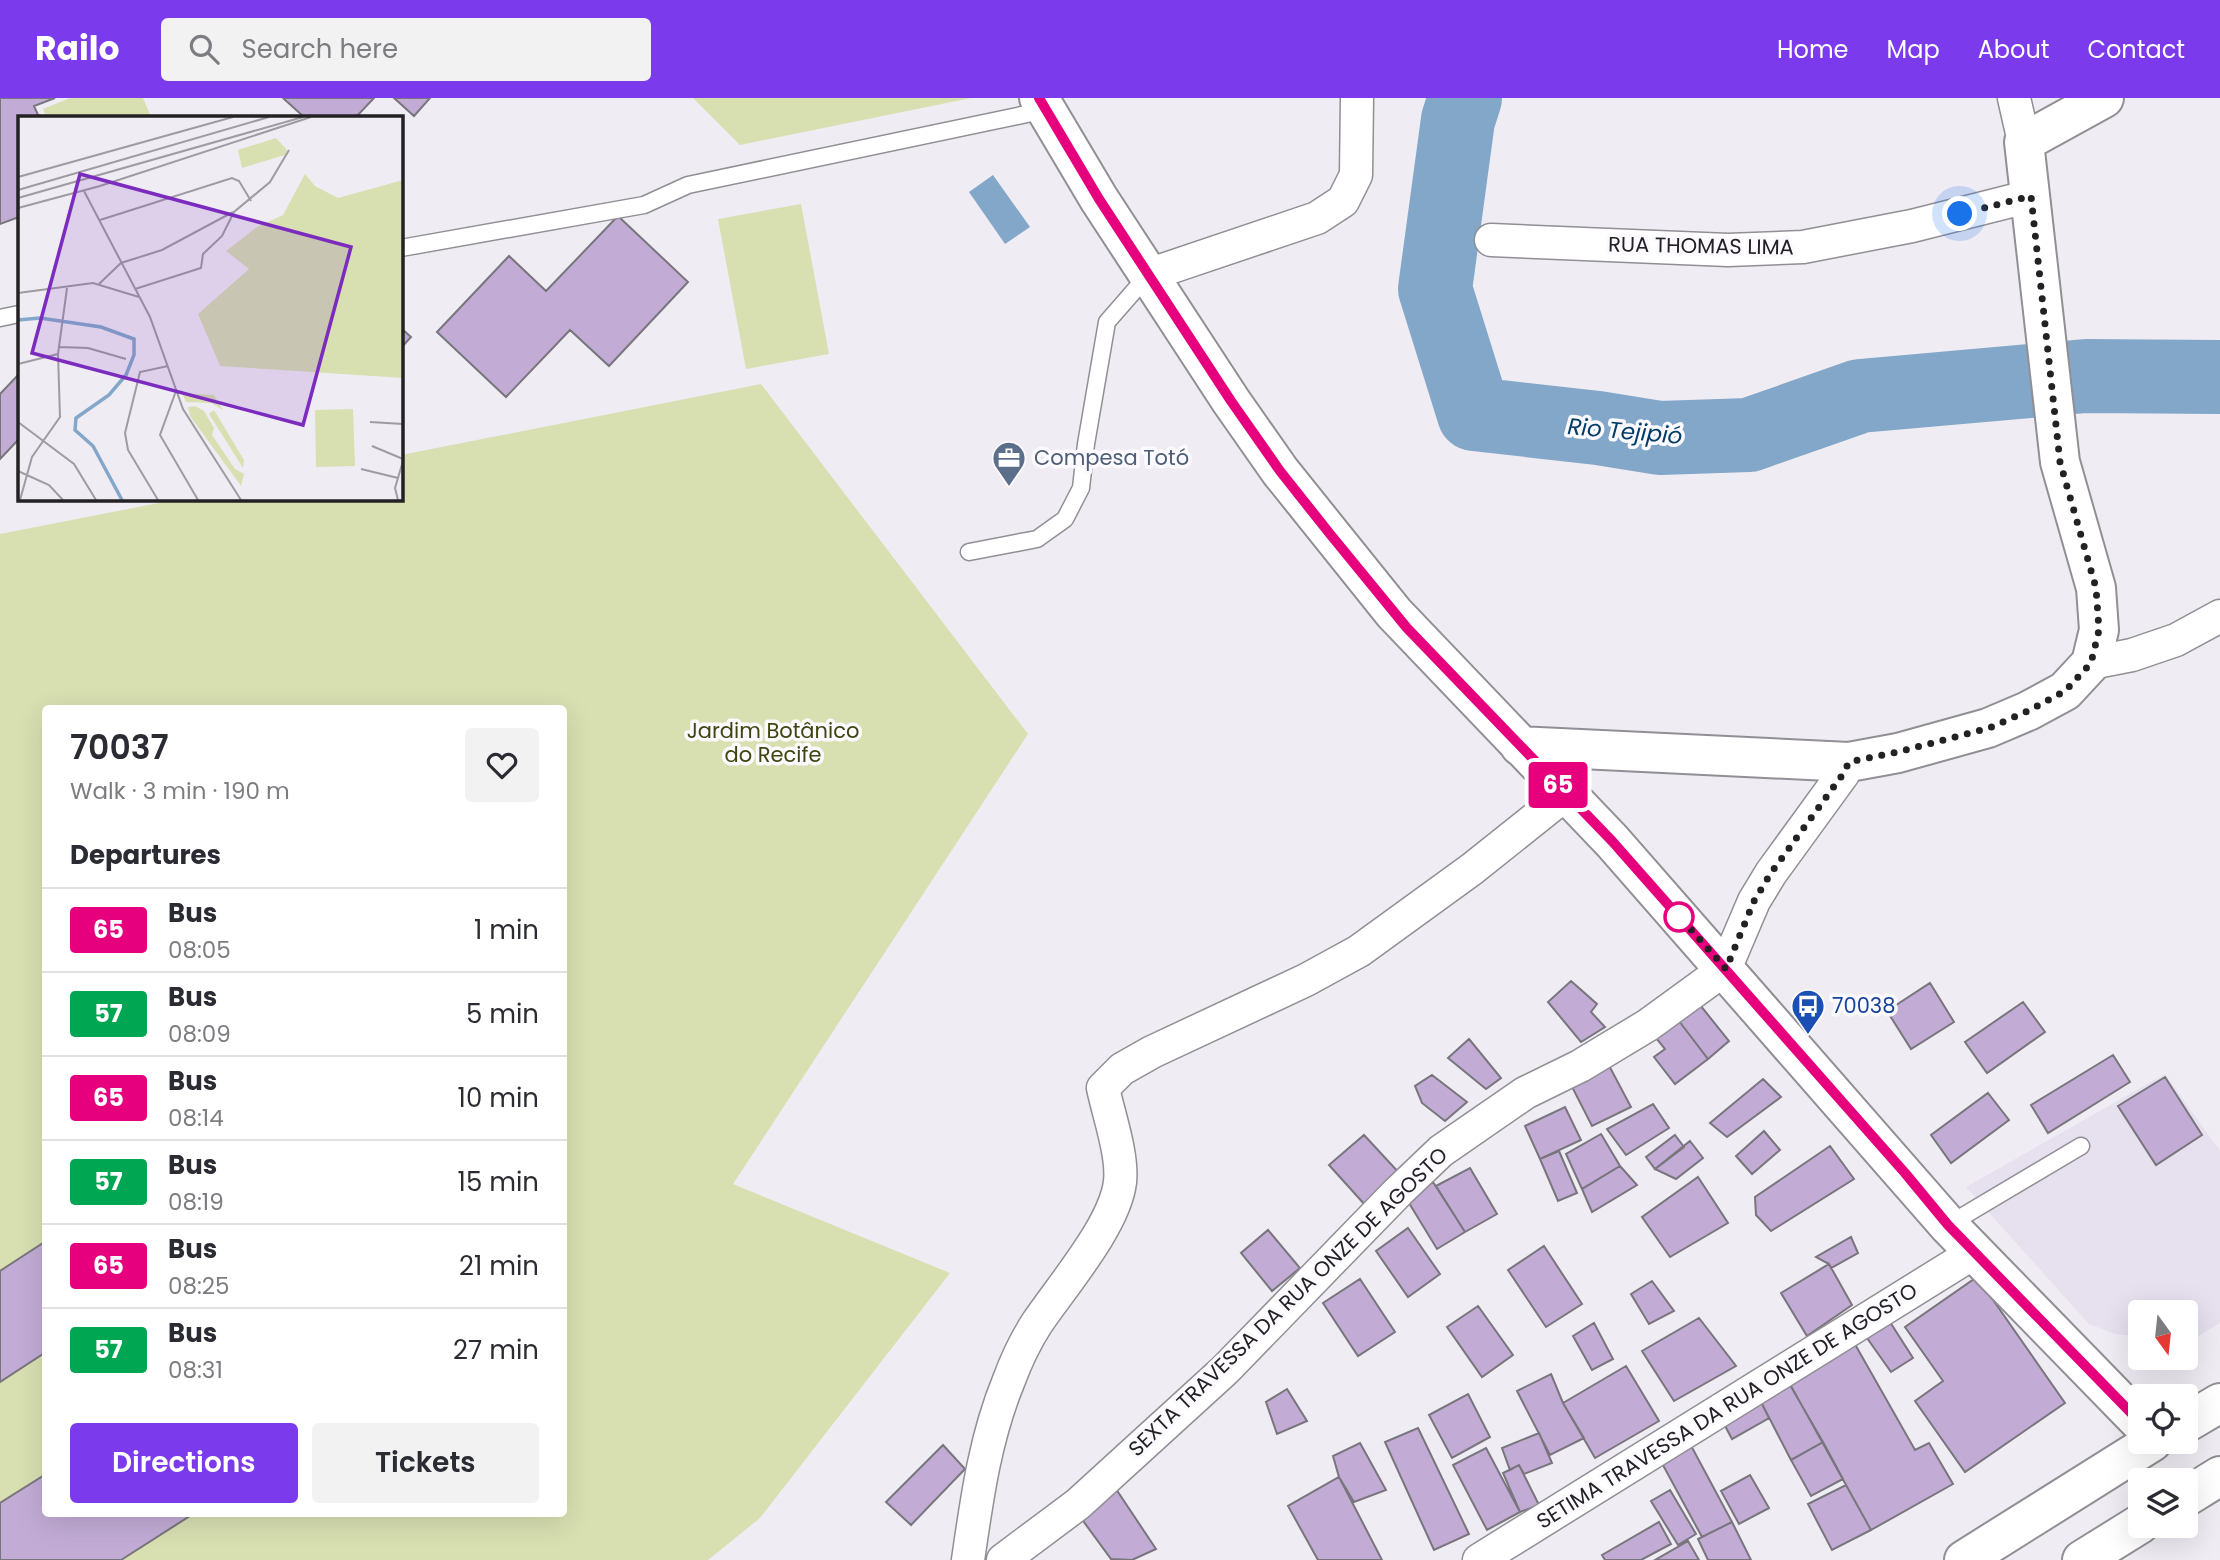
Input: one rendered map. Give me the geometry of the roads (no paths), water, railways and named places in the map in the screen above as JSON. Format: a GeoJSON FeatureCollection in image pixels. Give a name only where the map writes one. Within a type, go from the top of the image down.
{"type":"FeatureCollection","features":[{"type":"Feature","properties":{"kind":"main road"},"geometry":{"type":"LineString","coordinates":[[1520,746],[1849,762],[1989,728],[2065,691],[2091,663],[2099,630],[2096,588],[2060,462],[2024,142],[2104,98]]}},
{"type":"Feature","properties":{"kind":"main road"},"geometry":{"type":"LineString","coordinates":[[1043,102],[1099,199],[1231,401],[1297,492],[1394,613],[1612,841],[1948,1225],[2128,1410]]}},
{"type":"Feature","properties":{"kind":"main road"},"geometry":{"type":"LineString","coordinates":[[2198,1416],[2220,1403]]}},
{"type":"Feature","properties":{"kind":"main road"},"geometry":{"type":"LineString","coordinates":[[1964,1560],[2133,1454]]}},
{"type":"Feature","properties":{"kind":"main road"},"geometry":{"type":"LineString","coordinates":[[2198,1490],[2220,1476]]}},
{"type":"Feature","properties":{"kind":"main road"},"geometry":{"type":"LineString","coordinates":[[2082,1560],[2128,1531]]}},
{"type":"Feature","properties":{"kind":"street"},"geometry":{"type":"LineString","coordinates":[[1148,275],[1317,218],[1343,201],[1356,175],[1357,98]]}},
{"type":"Feature","properties":{"kind":"street"},"geometry":{"type":"LineString","coordinates":[[2014,98],[2024,142]]}},
{"type":"Feature","properties":{"kind":"street","name":"RUA THOMAS LIMA"},"geometry":{"type":"LineString","coordinates":[[1491,240],[1728,250],[1802,247],[1912,226],[2031,196]]}},
{"type":"Feature","properties":{"kind":"street"},"geometry":{"type":"LineString","coordinates":[[2091,663],[2132,655],[2176,640],[2220,616]]}},
{"type":"Feature","properties":{"kind":"street"},"geometry":{"type":"LineString","coordinates":[[1726,969],[1754,901],[1849,762]]}},
{"type":"Feature","properties":{"kind":"street"},"geometry":{"type":"LineString","coordinates":[[968,1560],[989,1432],[1009,1378],[1035,1326],[1102,1228],[1115,1204],[1120,1180],[1119,1158],[1103,1088],[1122,1069],[1152,1052],[1306,980],[1359,951],[1472,869],[1566,794]]}},
{"type":"Feature","properties":{"kind":"street","name":"SEXTA TRAVESSA DA RUA ONZE DE AGOSTO"},"geometry":{"type":"LineString","coordinates":[[1003,1560],[1078,1504],[1225,1370],[1441,1151],[1525,1093],[1580,1066],[1648,1025],[1726,969]]}},
{"type":"Feature","properties":{"kind":"street","name":"SETIMA TRAVESSA DA RUA ONZE DE AGOSTO"},"geometry":{"type":"LineString","coordinates":[[1479,1560],[1975,1252]]}},
{"type":"Feature","properties":{"kind":"lane"},"geometry":{"type":"LineString","coordinates":[[402,248],[644,205],[688,185],[1043,102]]}},
{"type":"Feature","properties":{"kind":"lane"},"geometry":{"type":"LineString","coordinates":[[969,552],[1037,538],[1065,519],[1081,488],[1107,322],[1148,275]]}},
{"type":"Feature","properties":{"kind":"lane"},"geometry":{"type":"LineString","coordinates":[[0,318],[18,314]]}},
{"type":"Feature","properties":{"kind":"lane"},"geometry":{"type":"LineString","coordinates":[[1948,1225],[2081,1146]]}},
{"type":"Feature","properties":{"kind":"water"},"geometry":{"type":"Polygon","coordinates":[[[993,175],[1030,227],[1005,244],[969,192],[993,175]]]}},
{"type":"Feature","properties":{"kind":"waterway","name":"Rio Tejipió"},"geometry":{"type":"LineString","coordinates":[[1465,98],[1458,120],[1435,289],[1474,414],[1660,438],[1749,435],[1860,396],[2086,376],[2220,377]]}},
{"type":"Feature","properties":{"kind":"place","name":"Compesa Totó"},"geometry":{"type":"Point","coordinates":[1009,488]}},
{"type":"Feature","properties":{"kind":"place","name":"70038"},"geometry":{"type":"Point","coordinates":[1808,1036]}},
{"type":"Feature","properties":{"kind":"park label","name":"Jardim Botânico do Recife"},"geometry":{"type":"Point","coordinates":[773,743]}}]}
